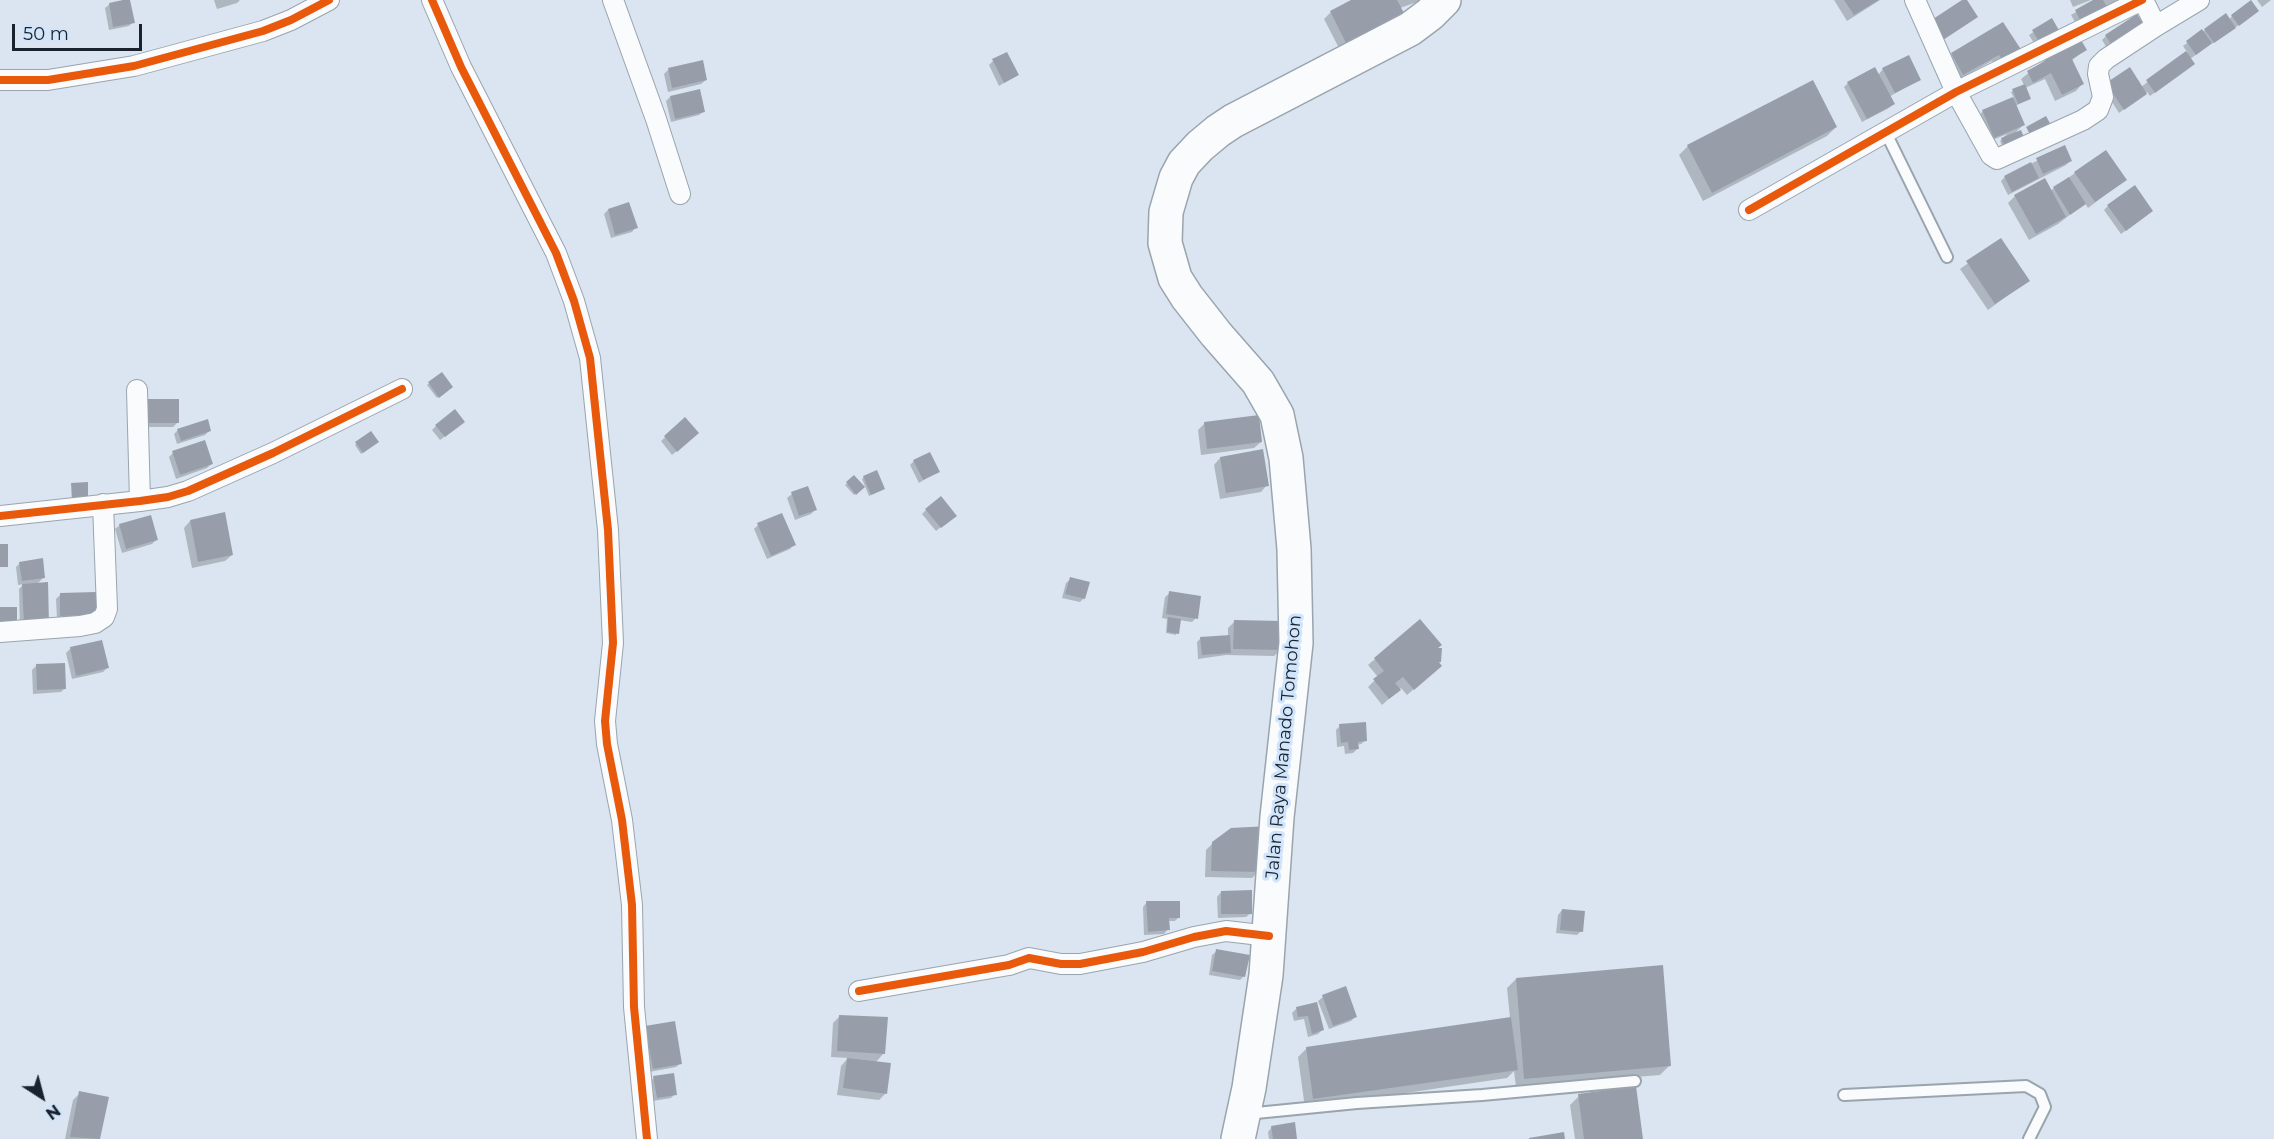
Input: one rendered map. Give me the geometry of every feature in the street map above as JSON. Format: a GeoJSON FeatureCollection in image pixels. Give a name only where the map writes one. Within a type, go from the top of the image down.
{"type":"FeatureCollection","features":[{"type":"Feature","properties":{"kind":"highway","name":"Jalan Raya Manado Tomohon"},"geometry":{"type":"LineString","coordinates":[[1240,1127],[1266,975],[1277,817],[1296,643],[1294,549],[1282,435],[1277,415],[1258,382],[1209,325],[1175,278],[1166,243],[1166,212],[1176,178],[1184,163],[1218,131],[1410,29],[1444,0]]}},
{"type":"Feature","properties":{"kind":"street"},"geometry":{"type":"LineString","coordinates":[[0,80],[48,80],[134,66],[236,40],[277,26],[329,0]]}},
{"type":"Feature","properties":{"kind":"street"},"geometry":{"type":"LineString","coordinates":[[432,0],[462,67],[556,253],[574,301],[590,358],[608,530],[613,643],[605,721],[607,744],[622,820],[632,905],[634,1007],[647,1139]]}},
{"type":"Feature","properties":{"kind":"street"},"geometry":{"type":"LineString","coordinates":[[613,0],[680,194]]}},
{"type":"Feature","properties":{"kind":"street"},"geometry":{"type":"LineString","coordinates":[[1915,0],[1956,92],[1991,155],[1997,159],[2083,120],[2098,110],[2103,97],[2098,74],[2099,66],[2106,59],[2199,0]]}},
{"type":"Feature","properties":{"kind":"street"},"geometry":{"type":"LineString","coordinates":[[1749,210],[1956,92],[2142,0],[2156,26]]}},
{"type":"Feature","properties":{"kind":"street"},"geometry":{"type":"LineString","coordinates":[[137,390],[140,501]]}},
{"type":"Feature","properties":{"kind":"street"},"geometry":{"type":"LineString","coordinates":[[0,516],[168,497],[210,482],[402,390]]}},
{"type":"Feature","properties":{"kind":"street"},"geometry":{"type":"LineString","coordinates":[[0,632],[80,626],[94,623],[104,617],[107,609],[103,504]]}},
{"type":"Feature","properties":{"kind":"street"},"geometry":{"type":"LineString","coordinates":[[859,991],[1009,965],[1029,958],[1061,964],[1080,964],[1143,952],[1194,937],[1226,932],[1269,936]]}},
{"type":"Feature","properties":{"kind":"lane"},"geometry":{"type":"LineString","coordinates":[[1886,133],[1947,257]]}},
{"type":"Feature","properties":{"kind":"lane"},"geometry":{"type":"LineString","coordinates":[[1240,1127],[1357,1103],[1482,1095],[1635,1081]]}},
{"type":"Feature","properties":{"kind":"lane"},"geometry":{"type":"LineString","coordinates":[[1844,1095],[2026,1086],[2040,1094],[2045,1107],[2030,1139]]}},
{"type":"Feature","properties":{"kind":"building"},"geometry":{"type":"Polygon","coordinates":[[[130,0],[135,23],[113,27],[109,3],[130,0]]]}},
{"type":"Feature","properties":{"kind":"building"},"geometry":{"type":"Polygon","coordinates":[[[1351,0],[1397,0],[1405,15],[1347,45],[1330,11],[1351,0]]]}},
{"type":"Feature","properties":{"kind":"building"},"geometry":{"type":"Polygon","coordinates":[[[1844,0],[1879,0],[1854,15],[1844,0]]]}},
{"type":"Feature","properties":{"kind":"building"},"geometry":{"type":"Polygon","coordinates":[[[1962,0],[1967,0],[1978,17],[1943,40],[1930,21],[1962,0]]]}},
{"type":"Feature","properties":{"kind":"building"},"geometry":{"type":"Polygon","coordinates":[[[2093,0],[2103,0],[2110,13],[2083,26],[2075,10],[2093,0]]]}},
{"type":"Feature","properties":{"kind":"building"},"geometry":{"type":"Polygon","coordinates":[[[2251,0],[2259,11],[2239,26],[2231,15],[2251,0]]]}},
{"type":"Feature","properties":{"kind":"building"},"geometry":{"type":"Polygon","coordinates":[[[2226,13],[2236,28],[2214,43],[2204,29],[2226,13]]]}},
{"type":"Feature","properties":{"kind":"building"},"geometry":{"type":"Polygon","coordinates":[[[2137,14],[2147,29],[2115,50],[2105,35],[2137,14]]]}},
{"type":"Feature","properties":{"kind":"building"},"geometry":{"type":"Polygon","coordinates":[[[2052,18],[2061,34],[2041,45],[2032,30],[2052,18]]]}},
{"type":"Feature","properties":{"kind":"building"},"geometry":{"type":"Polygon","coordinates":[[[2003,22],[2022,51],[2004,63],[1999,55],[1963,75],[1951,53],[2003,22]]]}},
{"type":"Feature","properties":{"kind":"building"},"geometry":{"type":"Polygon","coordinates":[[[2202,29],[2212,43],[2196,55],[2186,41],[2202,29]]]}},
{"type":"Feature","properties":{"kind":"building"},"geometry":{"type":"Polygon","coordinates":[[[2078,35],[2087,50],[2072,59],[2084,84],[2062,95],[2051,73],[2033,83],[2027,71],[2045,61],[2044,58],[2078,35]]]}},
{"type":"Feature","properties":{"kind":"building"},"geometry":{"type":"Polygon","coordinates":[[[2186,51],[2195,64],[2155,93],[2146,80],[2186,51]]]}},
{"type":"Feature","properties":{"kind":"building"},"geometry":{"type":"Polygon","coordinates":[[[1007,52],[1019,75],[1004,83],[992,59],[1007,52]]]}},
{"type":"Feature","properties":{"kind":"building"},"geometry":{"type":"Polygon","coordinates":[[[1909,55],[1921,80],[1895,93],[1882,68],[1909,55]]]}},
{"type":"Feature","properties":{"kind":"building"},"geometry":{"type":"Polygon","coordinates":[[[703,60],[707,80],[672,88],[668,68],[703,60]]]}},
{"type":"Feature","properties":{"kind":"building"},"geometry":{"type":"Polygon","coordinates":[[[1875,67],[1895,104],[1867,119],[1847,82],[1875,67]]]}},
{"type":"Feature","properties":{"kind":"building"},"geometry":{"type":"Polygon","coordinates":[[[2130,67],[2147,94],[2124,110],[2106,83],[2130,67]]]}},
{"type":"Feature","properties":{"kind":"building"},"geometry":{"type":"Polygon","coordinates":[[[1813,80],[1837,127],[1712,193],[1687,145],[1813,80]]]}},
{"type":"Feature","properties":{"kind":"building"},"geometry":{"type":"Polygon","coordinates":[[[2025,84],[2031,99],[2018,104],[2012,89],[2025,84]]]}},
{"type":"Feature","properties":{"kind":"building"},"geometry":{"type":"Polygon","coordinates":[[[700,89],[705,112],[675,119],[670,96],[700,89]]]}},
{"type":"Feature","properties":{"kind":"building"},"geometry":{"type":"Polygon","coordinates":[[[2013,97],[2025,125],[1994,138],[1982,110],[2013,97]]]}},
{"type":"Feature","properties":{"kind":"building"},"geometry":{"type":"Polygon","coordinates":[[[2046,116],[2052,127],[2032,138],[2026,127],[2046,116]]]}},
{"type":"Feature","properties":{"kind":"building"},"geometry":{"type":"Polygon","coordinates":[[[2021,130],[2026,142],[2006,150],[2001,138],[2021,130]]]}},
{"type":"Feature","properties":{"kind":"building"},"geometry":{"type":"Polygon","coordinates":[[[2065,145],[2072,161],[2043,174],[2036,158],[2065,145]]]}},
{"type":"Feature","properties":{"kind":"building"},"geometry":{"type":"Polygon","coordinates":[[[2106,150],[2127,180],[2095,202],[2074,172],[2106,150]]]}},
{"type":"Feature","properties":{"kind":"building"},"geometry":{"type":"Polygon","coordinates":[[[2031,162],[2039,178],[2012,192],[2004,176],[2031,162]]]}},
{"type":"Feature","properties":{"kind":"building"},"geometry":{"type":"Polygon","coordinates":[[[2069,177],[2086,204],[2070,215],[2053,187],[2069,177]]]}},
{"type":"Feature","properties":{"kind":"building"},"geometry":{"type":"Polygon","coordinates":[[[2045,178],[2066,217],[2036,234],[2014,195],[2045,178]]]}},
{"type":"Feature","properties":{"kind":"building"},"geometry":{"type":"Polygon","coordinates":[[[2135,185],[2153,211],[2126,231],[2107,205],[2135,185]]]}},
{"type":"Feature","properties":{"kind":"building"},"geometry":{"type":"Polygon","coordinates":[[[629,202],[638,228],[615,235],[608,209],[629,202]]]}},
{"type":"Feature","properties":{"kind":"building"},"geometry":{"type":"Polygon","coordinates":[[[2001,238],[2030,281],[1995,304],[1966,261],[2001,238]]]}},
{"type":"Feature","properties":{"kind":"building"},"geometry":{"type":"Polygon","coordinates":[[[442,372],[453,387],[439,398],[428,382],[442,372]]]}},
{"type":"Feature","properties":{"kind":"building"},"geometry":{"type":"Polygon","coordinates":[[[142,399],[179,399],[179,423],[142,423],[142,399]]]}},
{"type":"Feature","properties":{"kind":"building"},"geometry":{"type":"Polygon","coordinates":[[[455,409],[465,422],[445,437],[435,425],[455,409]]]}},
{"type":"Feature","properties":{"kind":"building"},"geometry":{"type":"Polygon","coordinates":[[[1259,415],[1262,442],[1207,449],[1204,422],[1259,415]]]}},
{"type":"Feature","properties":{"kind":"building"},"geometry":{"type":"Polygon","coordinates":[[[685,417],[699,433],[677,452],[664,436],[685,417]]]}},
{"type":"Feature","properties":{"kind":"building"},"geometry":{"type":"Polygon","coordinates":[[[208,419],[211,431],[181,441],[177,429],[208,419]]]}},
{"type":"Feature","properties":{"kind":"building"},"geometry":{"type":"Polygon","coordinates":[[[371,431],[379,442],[363,453],[355,442],[371,431]]]}},
{"type":"Feature","properties":{"kind":"building"},"geometry":{"type":"Polygon","coordinates":[[[205,440],[213,464],[180,475],[172,451],[205,440]]]}},
{"type":"Feature","properties":{"kind":"building"},"geometry":{"type":"Polygon","coordinates":[[[1263,449],[1269,486],[1226,493],[1220,457],[1263,449]]]}},
{"type":"Feature","properties":{"kind":"building"},"geometry":{"type":"Polygon","coordinates":[[[930,452],[940,472],[923,480],[913,460],[930,452]]]}},
{"type":"Feature","properties":{"kind":"building"},"geometry":{"type":"Polygon","coordinates":[[[877,470],[885,489],[871,495],[863,476],[877,470]]]}},
{"type":"Feature","properties":{"kind":"building"},"geometry":{"type":"Polygon","coordinates":[[[854,475],[865,487],[856,495],[846,482],[854,475]]]}},
{"type":"Feature","properties":{"kind":"building"},"geometry":{"type":"Polygon","coordinates":[[[88,482],[88,501],[72,501],[71,483],[88,482]]]}},
{"type":"Feature","properties":{"kind":"building"},"geometry":{"type":"Polygon","coordinates":[[[808,486],[817,510],[799,516],[791,492],[808,486]]]}},
{"type":"Feature","properties":{"kind":"building"},"geometry":{"type":"Polygon","coordinates":[[[941,496],[957,516],[941,528],[925,509],[941,496]]]}},
{"type":"Feature","properties":{"kind":"building"},"geometry":{"type":"Polygon","coordinates":[[[225,512],[233,555],[198,562],[190,520],[225,512]]]}},
{"type":"Feature","properties":{"kind":"building"},"geometry":{"type":"Polygon","coordinates":[[[782,513],[796,545],[771,556],[757,523],[782,513]]]}},
{"type":"Feature","properties":{"kind":"building"},"geometry":{"type":"Polygon","coordinates":[[[151,515],[158,540],[126,549],[119,524],[151,515]]]}},
{"type":"Feature","properties":{"kind":"building"},"geometry":{"type":"Polygon","coordinates":[[[0,544],[8,544],[8,567],[0,567],[0,544]]]}},
{"type":"Feature","properties":{"kind":"building"},"geometry":{"type":"Polygon","coordinates":[[[43,558],[45,578],[22,581],[19,562],[43,558]]]}},
{"type":"Feature","properties":{"kind":"building"},"geometry":{"type":"Polygon","coordinates":[[[1070,577],[1090,582],[1085,599],[1065,594],[1070,577]]]}},
{"type":"Feature","properties":{"kind":"building"},"geometry":{"type":"Polygon","coordinates":[[[48,582],[49,624],[24,625],[22,584],[48,582]]]}},
{"type":"Feature","properties":{"kind":"building"},"geometry":{"type":"Polygon","coordinates":[[[1169,591],[1201,596],[1198,619],[1166,614],[1169,591]]]}},
{"type":"Feature","properties":{"kind":"building"},"geometry":{"type":"Polygon","coordinates":[[[96,592],[97,615],[60,616],[60,593],[96,592]]]}},
{"type":"Feature","properties":{"kind":"building"},"geometry":{"type":"Polygon","coordinates":[[[0,607],[17,607],[17,628],[0,628],[0,607]]]}},
{"type":"Feature","properties":{"kind":"building"},"geometry":{"type":"Polygon","coordinates":[[[1168,617],[1181,619],[1179,634],[1167,632],[1168,617]]]}},
{"type":"Feature","properties":{"kind":"building"},"geometry":{"type":"Polygon","coordinates":[[[1420,619],[1442,645],[1438,648],[1442,648],[1441,662],[1439,662],[1442,666],[1414,690],[1403,677],[1395,683],[1401,690],[1389,699],[1373,679],[1384,671],[1374,658],[1420,619]]]}},
{"type":"Feature","properties":{"kind":"building"},"geometry":{"type":"Polygon","coordinates":[[[1234,620],[1283,621],[1282,650],[1233,649],[1234,620]]]}},
{"type":"Feature","properties":{"kind":"building"},"geometry":{"type":"Polygon","coordinates":[[[1230,635],[1231,653],[1202,655],[1200,637],[1230,635]]]}},
{"type":"Feature","properties":{"kind":"building"},"geometry":{"type":"Polygon","coordinates":[[[102,640],[109,668],[76,676],[70,647],[102,640]]]}},
{"type":"Feature","properties":{"kind":"building"},"geometry":{"type":"Polygon","coordinates":[[[65,663],[66,689],[37,690],[36,664],[65,663]]]}},
{"type":"Feature","properties":{"kind":"building"},"geometry":{"type":"Polygon","coordinates":[[[1366,722],[1367,741],[1358,742],[1359,749],[1349,750],[1348,742],[1341,743],[1339,724],[1366,722]]]}},
{"type":"Feature","properties":{"kind":"building"},"geometry":{"type":"Polygon","coordinates":[[[1269,826],[1260,872],[1211,871],[1212,842],[1231,828],[1269,826]]]}},
{"type":"Feature","properties":{"kind":"building"},"geometry":{"type":"Polygon","coordinates":[[[1252,890],[1252,914],[1221,914],[1221,891],[1252,890]]]}},
{"type":"Feature","properties":{"kind":"building"},"geometry":{"type":"Polygon","coordinates":[[[1146,901],[1180,901],[1180,918],[1169,918],[1170,930],[1148,932],[1146,901]]]}},
{"type":"Feature","properties":{"kind":"building"},"geometry":{"type":"Polygon","coordinates":[[[1562,909],[1585,911],[1583,932],[1560,930],[1562,909]]]}},
{"type":"Feature","properties":{"kind":"building"},"geometry":{"type":"Polygon","coordinates":[[[1216,949],[1250,955],[1245,977],[1212,971],[1216,949]]]}},
{"type":"Feature","properties":{"kind":"building"},"geometry":{"type":"Polygon","coordinates":[[[1663,965],[1671,1066],[1524,1079],[1516,978],[1663,965]]]}},
{"type":"Feature","properties":{"kind":"building"},"geometry":{"type":"Polygon","coordinates":[[[1346,986],[1357,1017],[1333,1026],[1322,995],[1346,986]]]}},
{"type":"Feature","properties":{"kind":"building"},"geometry":{"type":"Polygon","coordinates":[[[1317,1002],[1324,1030],[1312,1034],[1308,1016],[1298,1017],[1296,1007],[1317,1002]]]}},
{"type":"Feature","properties":{"kind":"building"},"geometry":{"type":"Polygon","coordinates":[[[839,1015],[888,1017],[885,1054],[837,1051],[839,1015]]]}},
{"type":"Feature","properties":{"kind":"building"},"geometry":{"type":"Polygon","coordinates":[[[1511,1017],[1518,1070],[1313,1099],[1306,1047],[1511,1017]]]}},
{"type":"Feature","properties":{"kind":"building"},"geometry":{"type":"Polygon","coordinates":[[[675,1021],[682,1064],[653,1069],[645,1026],[675,1021]]]}},
{"type":"Feature","properties":{"kind":"building"},"geometry":{"type":"Polygon","coordinates":[[[847,1058],[891,1063],[887,1094],[843,1088],[847,1058]]]}},
{"type":"Feature","properties":{"kind":"building"},"geometry":{"type":"Polygon","coordinates":[[[674,1073],[677,1095],[657,1098],[653,1076],[674,1073]]]}},
{"type":"Feature","properties":{"kind":"building"},"geometry":{"type":"Polygon","coordinates":[[[1636,1086],[1643,1139],[1584,1139],[1578,1094],[1636,1086]]]}},
{"type":"Feature","properties":{"kind":"building"},"geometry":{"type":"Polygon","coordinates":[[[79,1091],[109,1097],[100,1139],[70,1137],[79,1091]]]}},
{"type":"Feature","properties":{"kind":"building"},"geometry":{"type":"Polygon","coordinates":[[[1295,1122],[1297,1139],[1273,1139],[1271,1126],[1295,1122]]]}},
{"type":"Feature","properties":{"kind":"building"},"geometry":{"type":"Polygon","coordinates":[[[1564,1132],[1565,1139],[1529,1139],[1529,1138],[1564,1132]]]}},
{"type":"Feature","properties":{"kind":"cycle path"},"geometry":{"type":"LineString","coordinates":[[0,80],[48,80],[134,66],[263,31],[291,20],[329,0]]}},
{"type":"Feature","properties":{"kind":"cycle path"},"geometry":{"type":"LineString","coordinates":[[432,0],[461,67],[556,253],[574,301],[590,358],[608,530],[613,643],[605,721],[607,744],[622,820],[632,905],[634,1007],[647,1139]]}},
{"type":"Feature","properties":{"kind":"cycle path"},"geometry":{"type":"LineString","coordinates":[[1749,210],[1956,92],[2142,0]]}},
{"type":"Feature","properties":{"kind":"cycle path"},"geometry":{"type":"LineString","coordinates":[[0,516],[140,501],[188,491],[273,453],[402,389]]}},
{"type":"Feature","properties":{"kind":"cycle path"},"geometry":{"type":"LineString","coordinates":[[859,991],[1009,965],[1029,958],[1061,964],[1080,964],[1143,952],[1194,937],[1226,931],[1269,936]]}}]}
